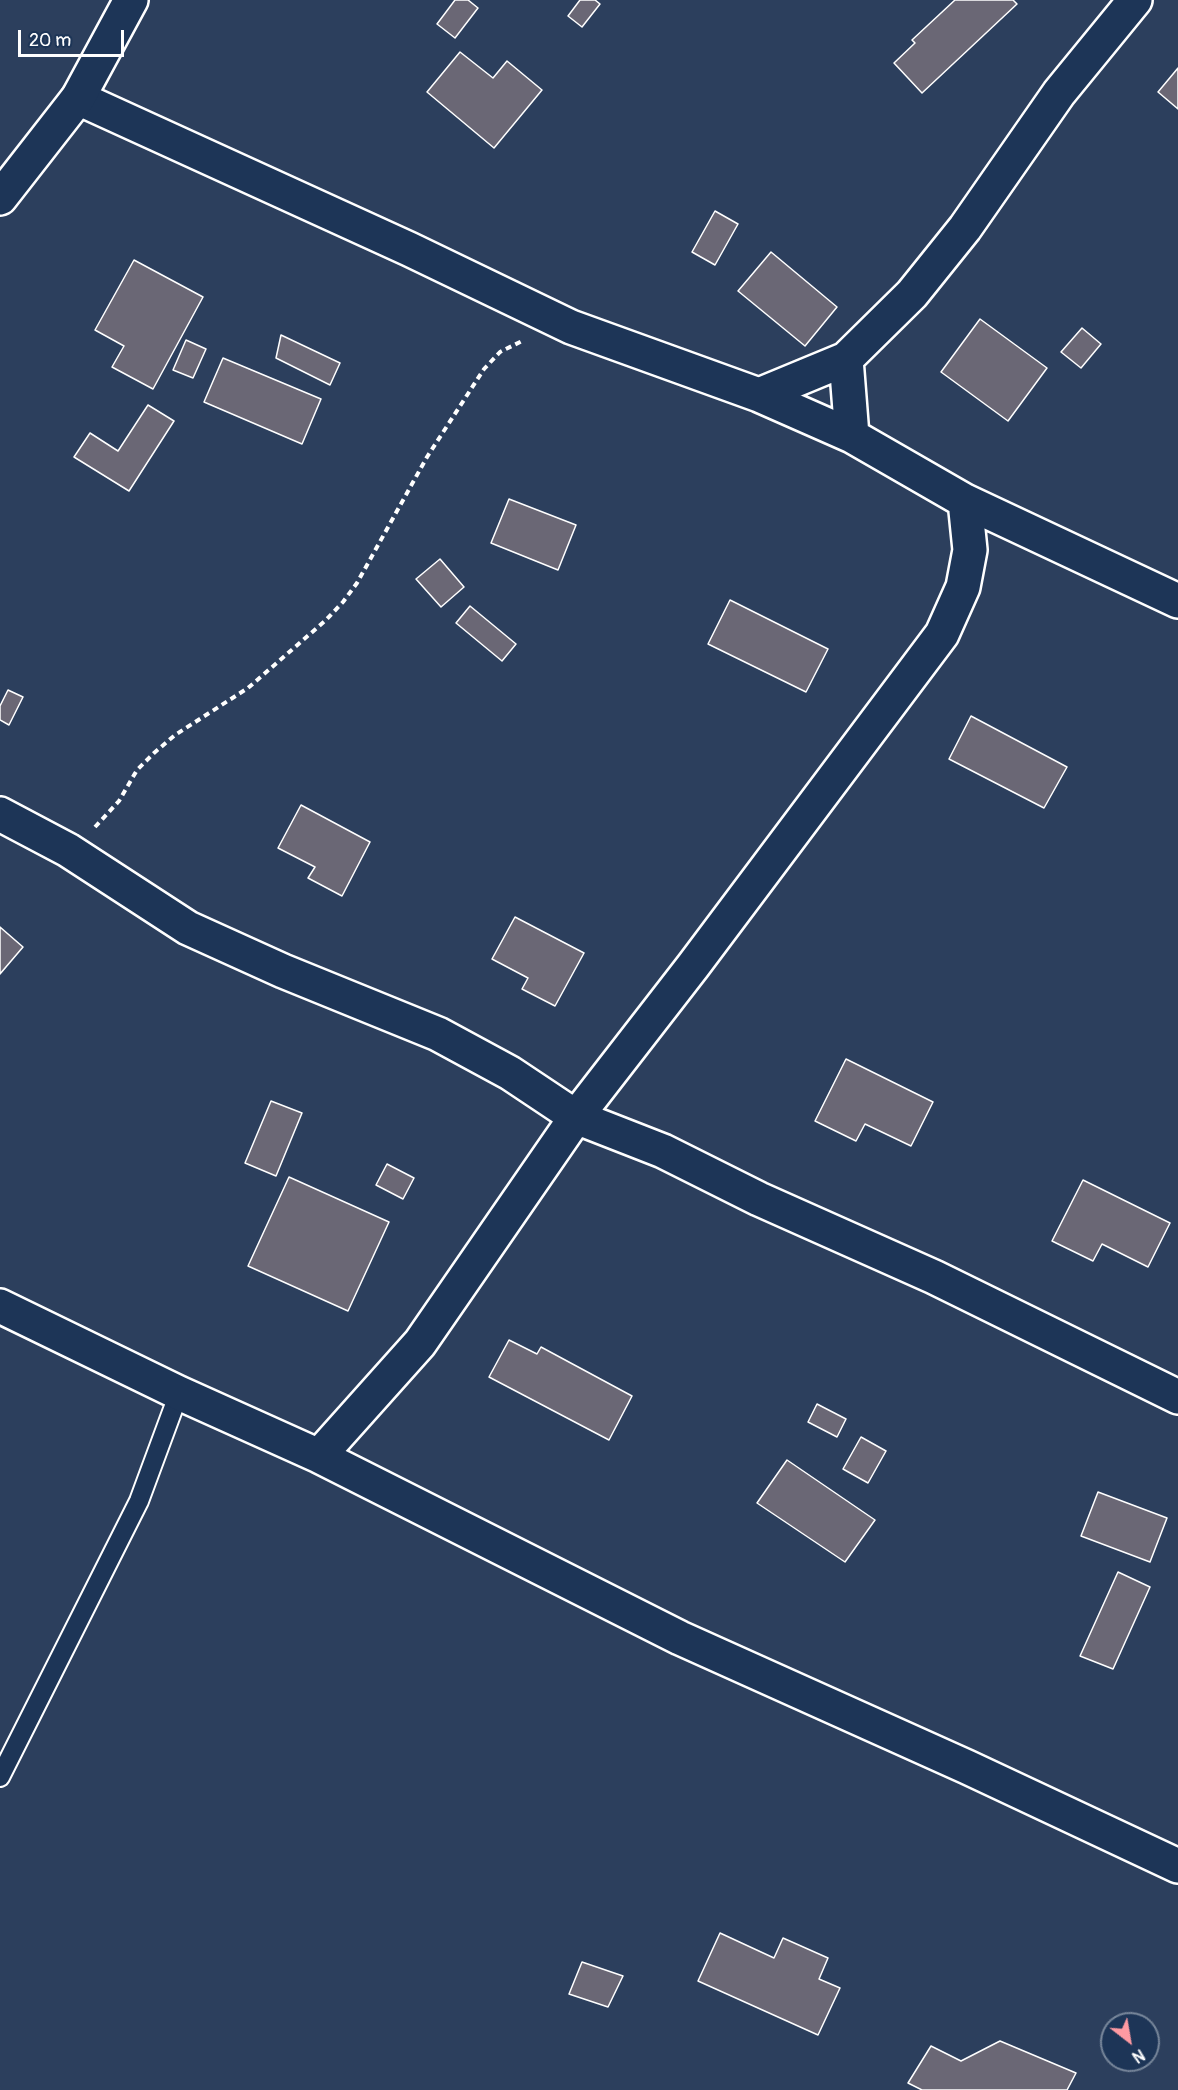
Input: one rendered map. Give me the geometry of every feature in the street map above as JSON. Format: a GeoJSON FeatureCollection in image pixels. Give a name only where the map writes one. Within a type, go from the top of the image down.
{"type":"FeatureCollection","features":[{"type":"Feature","properties":{"kind":"street"},"geometry":{"type":"LineString","coordinates":[[0,198],[78,98],[131,0]]}},
{"type":"Feature","properties":{"kind":"street"},"geometry":{"type":"LineString","coordinates":[[759,395],[846,359],[912,294],[965,228],[1059,93],[1135,0]]}},
{"type":"Feature","properties":{"kind":"street"},"geometry":{"type":"LineString","coordinates":[[78,98],[398,244],[571,327],[759,395],[852,436],[965,501],[1178,601]]}},
{"type":"Feature","properties":{"kind":"street"},"geometry":{"type":"LineString","coordinates":[[846,359],[852,436]]}},
{"type":"Feature","properties":{"kind":"street"},"geometry":{"type":"LineString","coordinates":[[319,1456],[420,1343],[576,1117],[693,966],[942,634],[963,587],[970,550],[965,501]]}},
{"type":"Feature","properties":{"kind":"street"},"geometry":{"type":"LineString","coordinates":[[0,814],[68,850],[188,928],[283,971],[438,1034],[510,1073],[576,1117],[663,1151],[759,1199],[934,1277],[1178,1397]]}},
{"type":"Feature","properties":{"kind":"street"},"geometry":{"type":"LineString","coordinates":[[0,1306],[179,1393],[319,1456],[680,1638],[967,1767],[1178,1866]]}},
{"type":"Feature","properties":{"kind":"lane"},"geometry":{"type":"LineString","coordinates":[[0,1777],[139,1501],[179,1393]]}},
{"type":"Feature","properties":{"kind":"path"},"geometry":{"type":"LineString","coordinates":[[68,850],[104,819],[119,801],[137,770],[154,753],[175,735],[248,688],[326,620],[343,602],[357,583],[428,457],[484,369],[500,352],[544,330],[571,327]]}},
{"type":"Feature","properties":{"kind":"building"},"geometry":{"type":"Polygon","coordinates":[[[455,0],[468,0],[478,8],[455,38],[437,24],[455,0]]]}},
{"type":"Feature","properties":{"kind":"building"},"geometry":{"type":"Polygon","coordinates":[[[580,0],[595,0],[600,4],[582,27],[568,16],[580,0]]]}},
{"type":"Feature","properties":{"kind":"building"},"geometry":{"type":"Polygon","coordinates":[[[955,0],[1013,0],[1017,4],[922,93],[894,63],[915,43],[912,40],[955,0]]]}},
{"type":"Feature","properties":{"kind":"building"},"geometry":{"type":"Polygon","coordinates":[[[460,52],[493,78],[507,61],[542,90],[494,148],[427,92],[460,52]]]}},
{"type":"Feature","properties":{"kind":"building"},"geometry":{"type":"Polygon","coordinates":[[[1178,68],[1178,109],[1158,92],[1178,68]]]}},
{"type":"Feature","properties":{"kind":"building"},"geometry":{"type":"Polygon","coordinates":[[[715,211],[738,224],[715,265],[692,252],[715,211]]]}},
{"type":"Feature","properties":{"kind":"building"},"geometry":{"type":"Polygon","coordinates":[[[771,252],[837,307],[805,346],[738,291],[771,252]]]}},
{"type":"Feature","properties":{"kind":"building"},"geometry":{"type":"Polygon","coordinates":[[[134,260],[203,297],[153,389],[112,367],[124,346],[95,330],[134,260]]]}},
{"type":"Feature","properties":{"kind":"building"},"geometry":{"type":"Polygon","coordinates":[[[980,319],[1047,368],[1008,421],[941,372],[980,319]]]}},
{"type":"Feature","properties":{"kind":"building"},"geometry":{"type":"Polygon","coordinates":[[[1082,328],[1101,344],[1081,368],[1061,352],[1082,328]]]}},
{"type":"Feature","properties":{"kind":"building"},"geometry":{"type":"Polygon","coordinates":[[[281,335],[340,363],[330,385],[276,358],[281,335]]]}},
{"type":"Feature","properties":{"kind":"building"},"geometry":{"type":"Polygon","coordinates":[[[186,340],[206,349],[193,378],[173,370],[186,340]]]}},
{"type":"Feature","properties":{"kind":"building"},"geometry":{"type":"Polygon","coordinates":[[[223,358],[321,399],[302,444],[204,402],[223,358]]]}},
{"type":"Feature","properties":{"kind":"building"},"geometry":{"type":"Polygon","coordinates":[[[148,405],[174,421],[129,491],[74,457],[90,433],[118,451],[148,405]]]}},
{"type":"Feature","properties":{"kind":"building"},"geometry":{"type":"Polygon","coordinates":[[[509,499],[576,525],[558,570],[491,543],[509,499]]]}},
{"type":"Feature","properties":{"kind":"building"},"geometry":{"type":"Polygon","coordinates":[[[440,559],[464,587],[441,607],[416,579],[440,559]]]}},
{"type":"Feature","properties":{"kind":"building"},"geometry":{"type":"Polygon","coordinates":[[[730,600],[828,649],[806,692],[708,644],[730,600]]]}},
{"type":"Feature","properties":{"kind":"building"},"geometry":{"type":"Polygon","coordinates":[[[470,606],[516,644],[502,661],[456,623],[470,606]]]}},
{"type":"Feature","properties":{"kind":"building"},"geometry":{"type":"Polygon","coordinates":[[[8,690],[23,697],[9,725],[0,720],[0,706],[8,690]]]}},
{"type":"Feature","properties":{"kind":"building"},"geometry":{"type":"Polygon","coordinates":[[[971,716],[1067,767],[1044,808],[949,759],[971,716]]]}},
{"type":"Feature","properties":{"kind":"building"},"geometry":{"type":"Polygon","coordinates":[[[301,805],[370,842],[342,896],[308,878],[315,867],[278,848],[301,805]]]}},
{"type":"Feature","properties":{"kind":"building"},"geometry":{"type":"Polygon","coordinates":[[[515,917],[584,953],[555,1006],[522,989],[528,978],[492,959],[515,917]]]}},
{"type":"Feature","properties":{"kind":"building"},"geometry":{"type":"Polygon","coordinates":[[[0,927],[23,947],[0,974],[0,927]]]}},
{"type":"Feature","properties":{"kind":"building"},"geometry":{"type":"Polygon","coordinates":[[[846,1059],[933,1102],[911,1146],[865,1124],[856,1141],[815,1121],[846,1059]]]}},
{"type":"Feature","properties":{"kind":"building"},"geometry":{"type":"Polygon","coordinates":[[[271,1101],[302,1113],[276,1176],[245,1163],[271,1101]]]}},
{"type":"Feature","properties":{"kind":"building"},"geometry":{"type":"Polygon","coordinates":[[[387,1164],[414,1178],[403,1199],[376,1185],[387,1164]]]}},
{"type":"Feature","properties":{"kind":"building"},"geometry":{"type":"Polygon","coordinates":[[[289,1177],[389,1222],[348,1311],[248,1266],[289,1177]]]}},
{"type":"Feature","properties":{"kind":"building"},"geometry":{"type":"Polygon","coordinates":[[[1083,1180],[1170,1223],[1148,1267],[1102,1244],[1093,1261],[1052,1241],[1083,1180]]]}},
{"type":"Feature","properties":{"kind":"building"},"geometry":{"type":"Polygon","coordinates":[[[509,1340],[537,1354],[541,1347],[632,1396],[609,1440],[489,1377],[509,1340]]]}},
{"type":"Feature","properties":{"kind":"building"},"geometry":{"type":"Polygon","coordinates":[[[817,1404],[846,1419],[837,1437],[808,1422],[817,1404]]]}},
{"type":"Feature","properties":{"kind":"building"},"geometry":{"type":"Polygon","coordinates":[[[861,1437],[886,1451],[868,1483],[843,1469],[861,1437]]]}},
{"type":"Feature","properties":{"kind":"building"},"geometry":{"type":"Polygon","coordinates":[[[787,1460],[875,1520],[845,1562],[757,1503],[787,1460]]]}},
{"type":"Feature","properties":{"kind":"building"},"geometry":{"type":"Polygon","coordinates":[[[1098,1492],[1167,1518],[1150,1562],[1081,1536],[1098,1492]]]}},
{"type":"Feature","properties":{"kind":"building"},"geometry":{"type":"Polygon","coordinates":[[[1118,1572],[1150,1587],[1113,1669],[1080,1656],[1118,1572]]]}},
{"type":"Feature","properties":{"kind":"building"},"geometry":{"type":"Polygon","coordinates":[[[720,1933],[774,1958],[783,1938],[828,1958],[819,1979],[840,1988],[818,2035],[698,1981],[720,1933]]]}},
{"type":"Feature","properties":{"kind":"building"},"geometry":{"type":"Polygon","coordinates":[[[582,1962],[623,1976],[608,2007],[569,1994],[582,1962]]]}},
{"type":"Feature","properties":{"kind":"building"},"geometry":{"type":"Polygon","coordinates":[[[1000,2041],[1076,2073],[1067,2090],[922,2090],[908,2083],[931,2046],[961,2061],[1000,2041]]]}}]}
